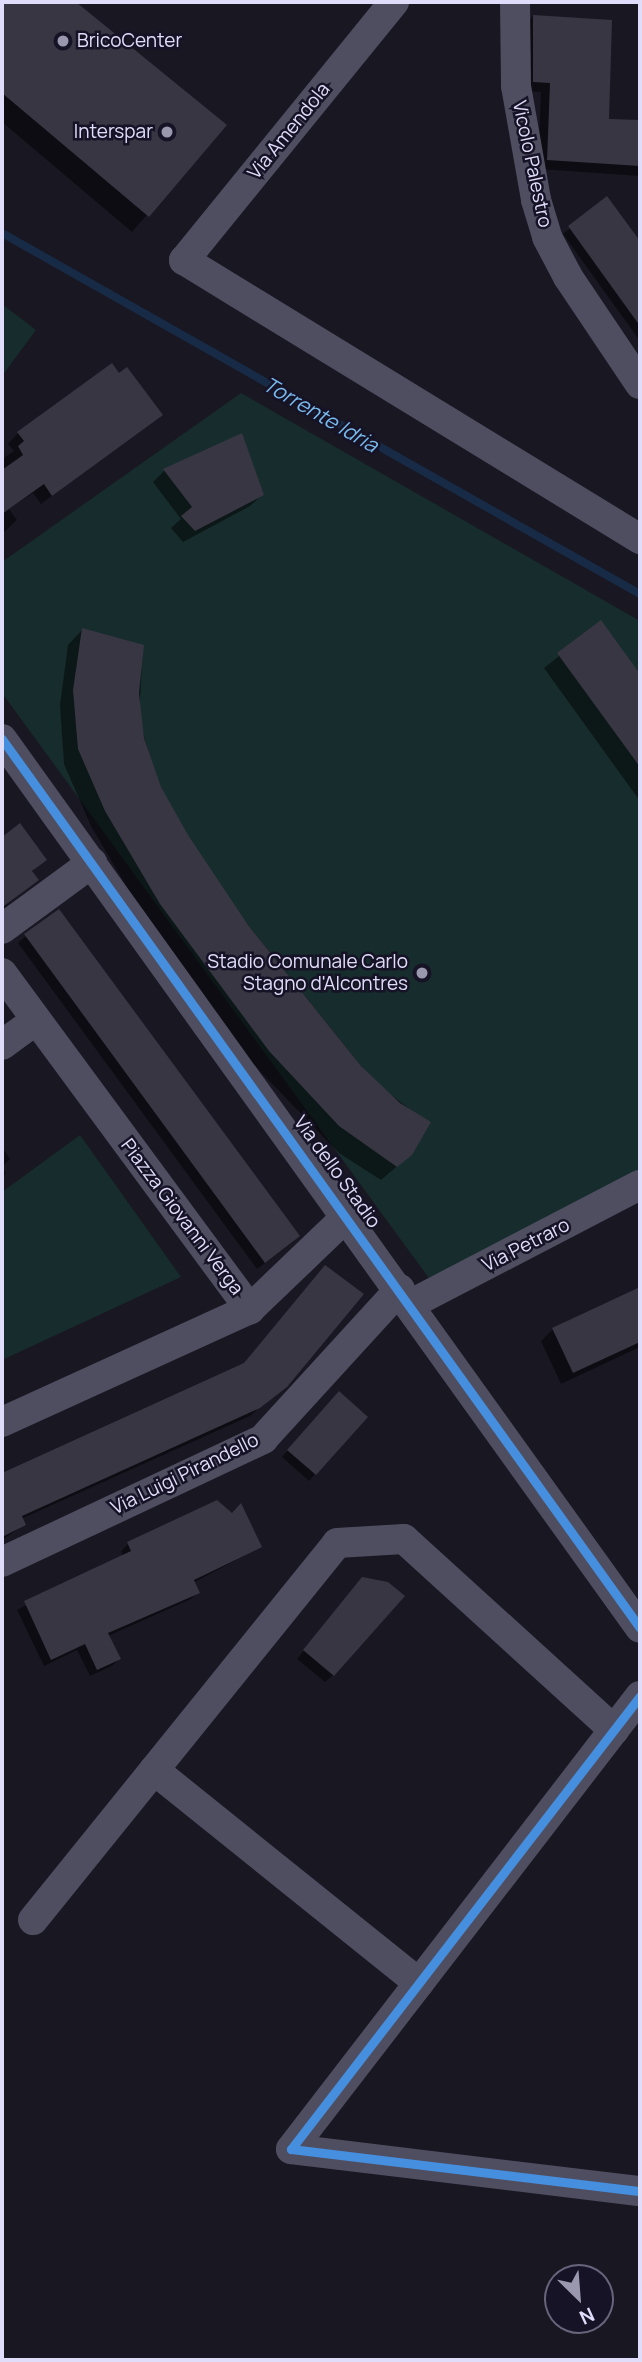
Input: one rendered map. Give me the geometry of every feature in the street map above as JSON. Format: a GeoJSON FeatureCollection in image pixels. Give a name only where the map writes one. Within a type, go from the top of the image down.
{"type":"FeatureCollection","features":[{"type":"Feature","properties":{"kind":"street","name":"Via Amendola"},"geometry":{"type":"LineString","coordinates":[[394,2],[184,260],[637,532]]}},
{"type":"Feature","properties":{"kind":"street","name":"Vicolo Palestro"},"geometry":{"type":"LineString","coordinates":[[515,2],[516,86],[536,200],[547,237],[568,277],[640,384]]}},
{"type":"Feature","properties":{"kind":"street","name":"Via dello Stadio"},"geometry":{"type":"LineString","coordinates":[[2,739],[347,1216],[640,1628]]}},
{"type":"Feature","properties":{"kind":"street"},"geometry":{"type":"LineString","coordinates":[[2,929],[92,863]]}},
{"type":"Feature","properties":{"kind":"street","name":"Piazza Giovanni Verga"},"geometry":{"type":"LineString","coordinates":[[2,973],[250,1309],[2,1422]]}},
{"type":"Feature","properties":{"kind":"street"},"geometry":{"type":"LineString","coordinates":[[2,1045],[36,1020]]}},
{"type":"Feature","properties":{"kind":"street","name":"Via Petraro"},"geometry":{"type":"LineString","coordinates":[[405,1297],[640,1185]]}},
{"type":"Feature","properties":{"kind":"street"},"geometry":{"type":"LineString","coordinates":[[250,1309],[347,1216]]}},
{"type":"Feature","properties":{"kind":"street","name":"Via Luigi Pirandello"},"geometry":{"type":"LineString","coordinates":[[2,1562],[263,1438],[405,1297]]}},
{"type":"Feature","properties":{"kind":"street"},"geometry":{"type":"LineString","coordinates":[[33,1920],[337,1543],[404,1539],[614,1730]]}},
{"type":"Feature","properties":{"kind":"street"},"geometry":{"type":"LineString","coordinates":[[640,1696],[291,2149],[640,2191]]}},
{"type":"Feature","properties":{"kind":"street"},"geometry":{"type":"LineString","coordinates":[[155,1770],[419,1983]]}},
{"type":"Feature","properties":{"kind":"green space"},"geometry":{"type":"Polygon","coordinates":[[[2,304],[36,330],[2,376],[2,304]]]}},
{"type":"Feature","properties":{"kind":"green space","name":"Stadio Comunale Carlo Stagno d'Alcontres"},"geometry":{"type":"Polygon","coordinates":[[[241,393],[640,621],[640,1171],[431,1281],[2,693],[2,562],[241,393]]]}},
{"type":"Feature","properties":{"kind":"green space"},"geometry":{"type":"Polygon","coordinates":[[[80,1135],[181,1277],[2,1360],[2,1192],[80,1135]]]}},
{"type":"Feature","properties":{"kind":"building"},"geometry":{"type":"Polygon","coordinates":[[[2,2],[76,2],[227,125],[149,217],[2,93],[2,2]]]}},
{"type":"Feature","properties":{"kind":"building"},"geometry":{"type":"Polygon","coordinates":[[[533,15],[612,20],[609,119],[640,120],[640,166],[547,160],[550,83],[533,82],[533,15]]]}},
{"type":"Feature","properties":{"kind":"building"},"geometry":{"type":"Polygon","coordinates":[[[607,196],[640,241],[640,326],[568,226],[607,196]]]}},
{"type":"Feature","properties":{"kind":"building"},"geometry":{"type":"Polygon","coordinates":[[[112,363],[119,373],[127,367],[163,415],[52,496],[44,484],[2,514],[2,470],[23,455],[18,446],[24,441],[17,432],[112,363]]]}},
{"type":"Feature","properties":{"kind":"building"},"geometry":{"type":"Polygon","coordinates":[[[242,433],[264,495],[195,531],[181,516],[192,507],[163,469],[242,433]]]}},
{"type":"Feature","properties":{"kind":"building"},"geometry":{"type":"Polygon","coordinates":[[[601,620],[640,674],[640,767],[557,653],[601,620]]]}},
{"type":"Feature","properties":{"kind":"building"},"geometry":{"type":"Polygon","coordinates":[[[82,628],[144,645],[139,693],[144,738],[161,787],[188,835],[248,925],[361,1066],[400,1103],[431,1122],[412,1155],[397,1167],[339,1126],[269,1051],[160,904],[105,811],[78,749],[73,690],[82,628]]]}},
{"type":"Feature","properties":{"kind":"building"},"geometry":{"type":"Polygon","coordinates":[[[20,823],[47,860],[32,871],[39,880],[4,906],[2,837],[20,823]]]}},
{"type":"Feature","properties":{"kind":"building"},"geometry":{"type":"Polygon","coordinates":[[[59,909],[300,1236],[265,1263],[24,934],[59,909]]]}},
{"type":"Feature","properties":{"kind":"building"},"geometry":{"type":"Polygon","coordinates":[[[325,1265],[364,1294],[287,1387],[260,1408],[22,1516],[26,1525],[2,1537],[2,1473],[244,1363],[325,1265]]]}},
{"type":"Feature","properties":{"kind":"building"},"geometry":{"type":"Polygon","coordinates":[[[640,1287],[640,1342],[573,1373],[552,1328],[640,1287]]]}},
{"type":"Feature","properties":{"kind":"building"},"geometry":{"type":"Polygon","coordinates":[[[339,1391],[368,1417],[316,1475],[287,1450],[339,1391]]]}},
{"type":"Feature","properties":{"kind":"building"},"geometry":{"type":"Polygon","coordinates":[[[217,1500],[232,1513],[241,1503],[262,1547],[194,1580],[200,1593],[108,1633],[121,1659],[97,1670],[85,1644],[51,1660],[24,1601],[131,1551],[127,1542],[217,1500]]]}},
{"type":"Feature","properties":{"kind":"building"},"geometry":{"type":"Polygon","coordinates":[[[362,1577],[388,1582],[405,1596],[334,1676],[303,1650],[362,1577]]]}},
{"type":"Feature","properties":{"kind":"waterway","name":"Torrente Idria"},"geometry":{"type":"LineString","coordinates":[[2,233],[640,594]]}},
{"type":"Feature","properties":{"kind":"cycle path"},"geometry":{"type":"LineString","coordinates":[[2,739],[640,1628]]}},
{"type":"Feature","properties":{"kind":"cycle path"},"geometry":{"type":"LineString","coordinates":[[640,1696],[291,2149],[640,2191]]}},
{"type":"Feature","properties":{"kind":"place","name":"BricoCenter"},"geometry":{"type":"Point","coordinates":[63,41]}},
{"type":"Feature","properties":{"kind":"place","name":"Interspar"},"geometry":{"type":"Point","coordinates":[167,132]}},
{"type":"Feature","properties":{"kind":"place","name":"Stadio Comunale Carlo Stagno d'Alcontres"},"geometry":{"type":"Point","coordinates":[422,973]}}]}
